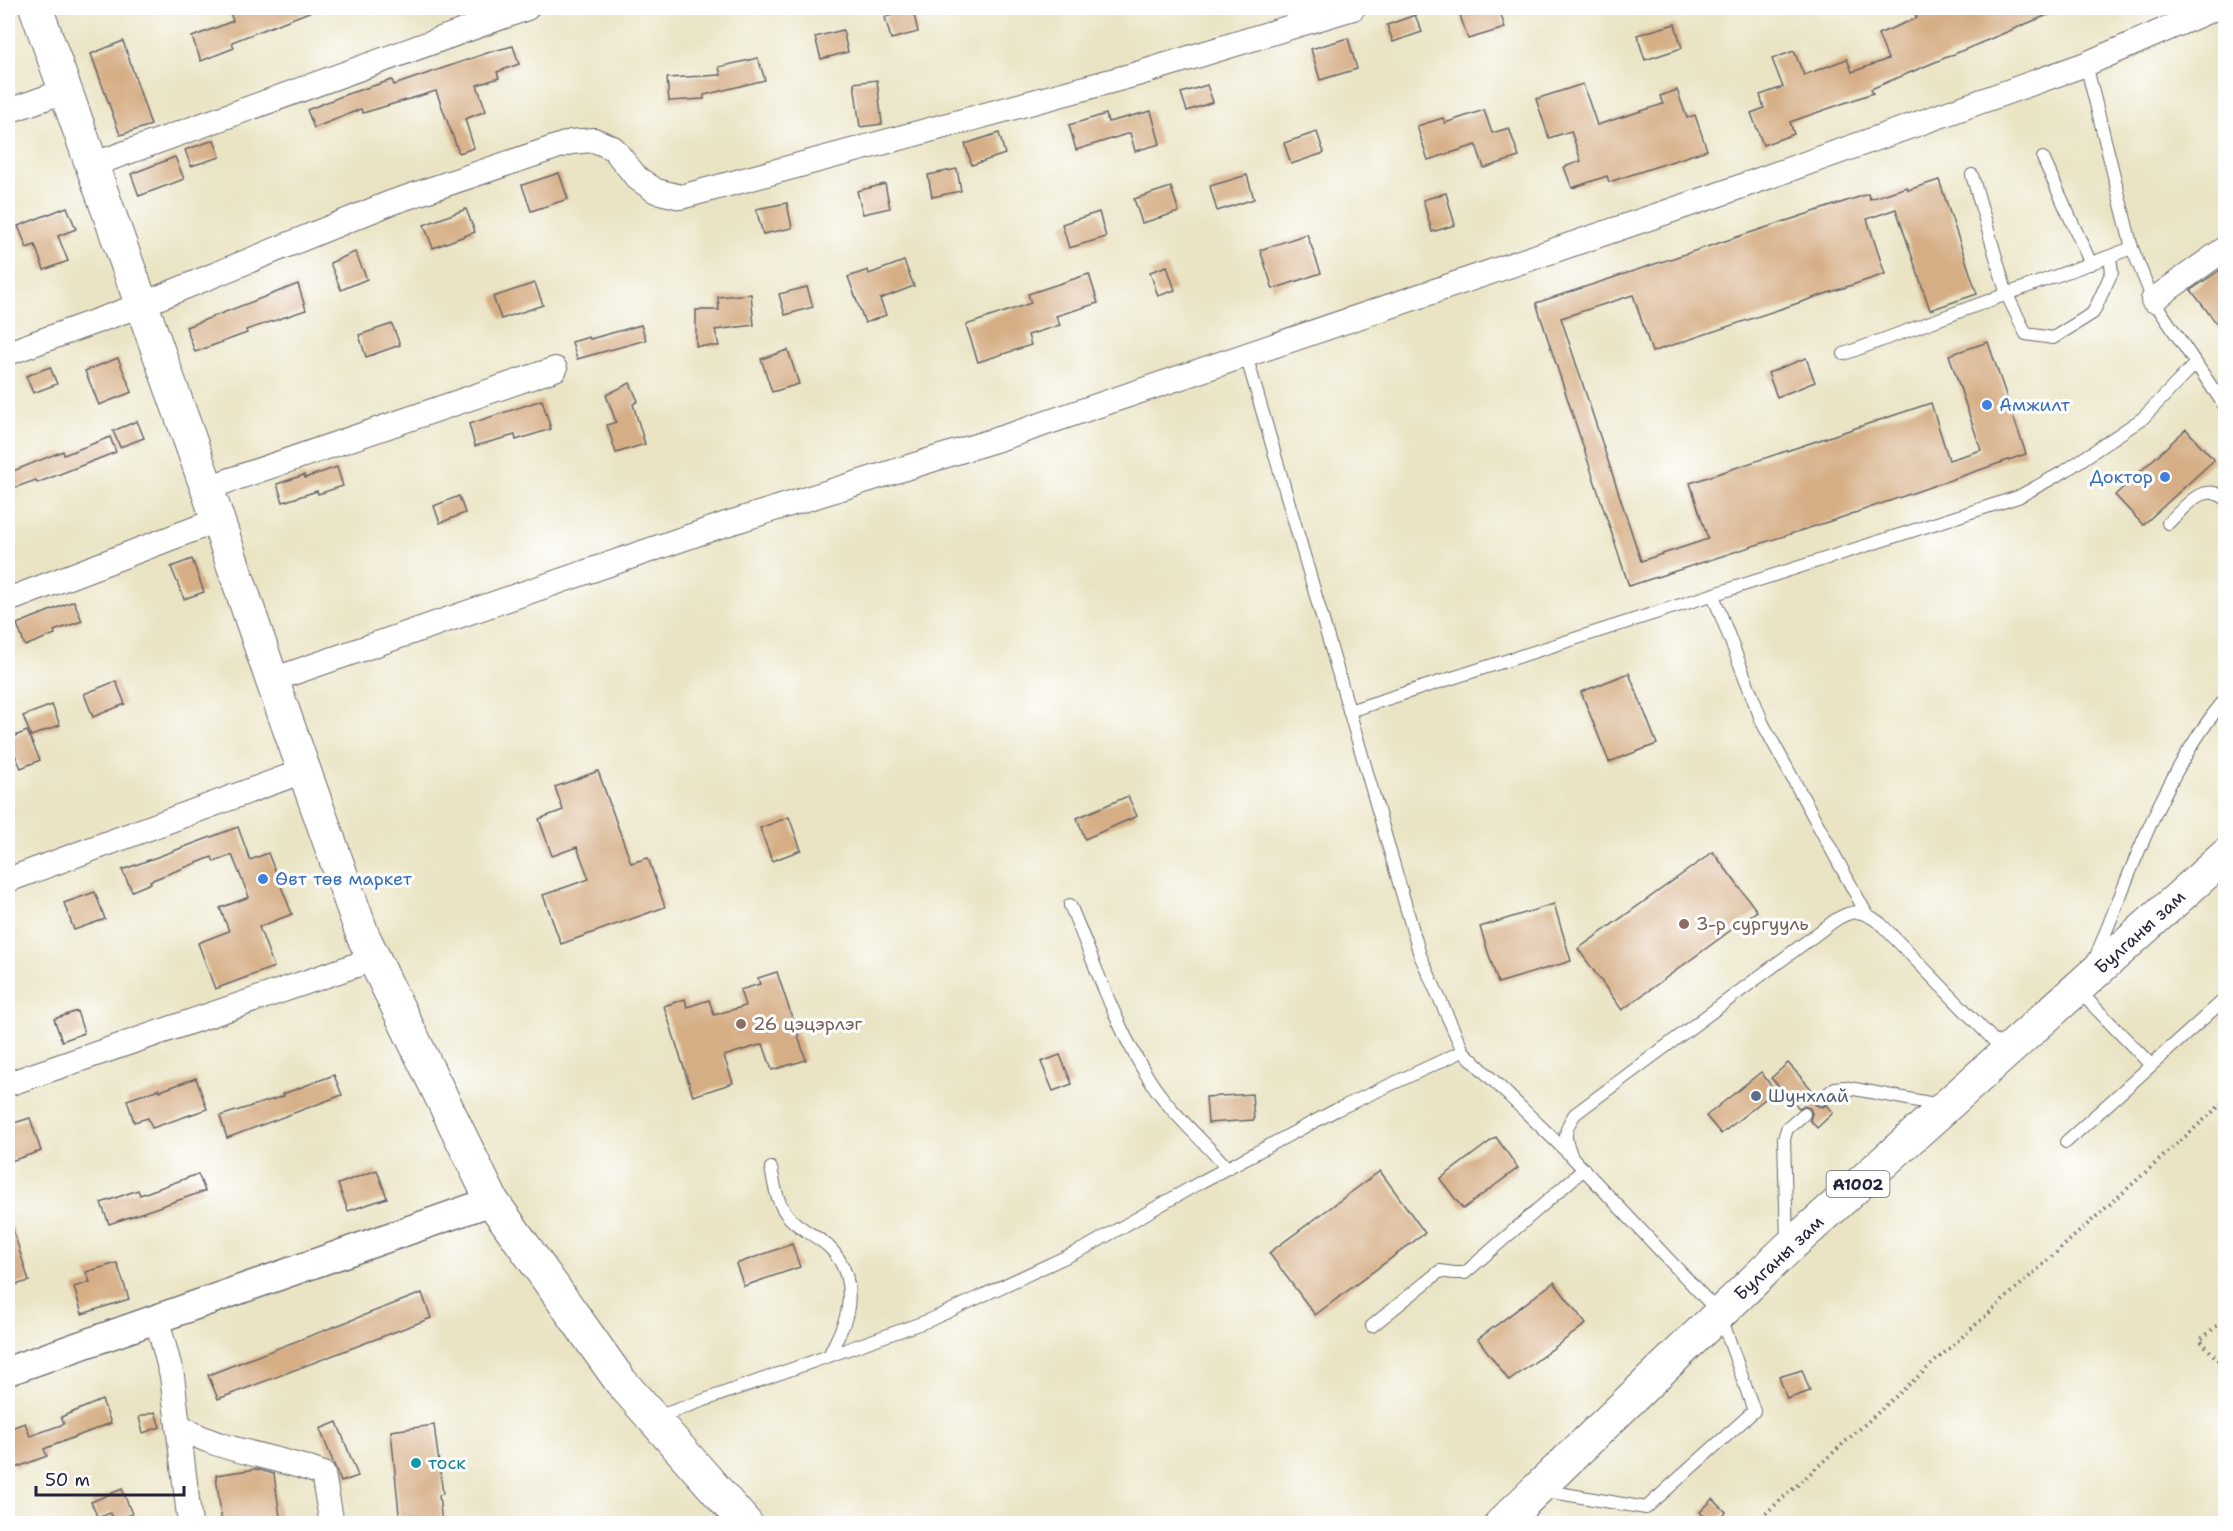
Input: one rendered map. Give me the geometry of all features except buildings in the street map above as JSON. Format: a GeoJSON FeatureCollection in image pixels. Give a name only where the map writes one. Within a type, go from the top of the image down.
{"type":"FeatureCollection","features":[{"type":"Feature","properties":{"kind":"main road"},"geometry":{"type":"LineString","coordinates":[[36,8],[363,936],[492,1201],[621,1382],[746,1524]]}},
{"type":"Feature","properties":{"kind":"main road","name":"Булганы зам"},"geometry":{"type":"LineString","coordinates":[[1501,1523],[1788,1248],[2226,855]]}},
{"type":"Feature","properties":{"kind":"street"},"geometry":{"type":"LineString","coordinates":[[92,165],[527,8]]}},
{"type":"Feature","properties":{"kind":"street"},"geometry":{"type":"LineString","coordinates":[[8,353],[141,305],[390,203],[571,142],[594,140],[613,148],[637,178],[656,191],[681,197],[1137,74],[1353,8]]}},
{"type":"Feature","properties":{"kind":"street"},"geometry":{"type":"LineString","coordinates":[[272,680],[723,525],[1000,439],[1714,196],[2086,64],[2215,8]]}},
{"type":"Feature","properties":{"kind":"street"},"geometry":{"type":"LineString","coordinates":[[8,111],[65,92]]}},
{"type":"Feature","properties":{"kind":"street"},"geometry":{"type":"LineString","coordinates":[[2153,300],[2222,258]]}},
{"type":"Feature","properties":{"kind":"street"},"geometry":{"type":"LineString","coordinates":[[207,488],[555,369]]}},
{"type":"Feature","properties":{"kind":"street"},"geometry":{"type":"LineString","coordinates":[[8,600],[218,520]]}},
{"type":"Feature","properties":{"kind":"street"},"geometry":{"type":"LineString","coordinates":[[8,880],[306,770]]}},
{"type":"Feature","properties":{"kind":"street"},"geometry":{"type":"LineString","coordinates":[[8,1084],[374,959]]}},
{"type":"Feature","properties":{"kind":"street"},"geometry":{"type":"LineString","coordinates":[[8,1371],[492,1201]]}},
{"type":"Feature","properties":{"kind":"street"},"geometry":{"type":"LineString","coordinates":[[158,1320],[172,1376],[190,1524]]}},
{"type":"Feature","properties":{"kind":"street"},"geometry":{"type":"LineString","coordinates":[[178,1424],[189,1432],[215,1442],[307,1467],[323,1474],[332,1524]]}},
{"type":"Feature","properties":{"kind":"lane"},"geometry":{"type":"LineString","coordinates":[[2086,64],[2132,248],[2153,300],[2226,408]]}},
{"type":"Feature","properties":{"kind":"lane"},"geometry":{"type":"LineString","coordinates":[[2043,158],[2091,264]]}},
{"type":"Feature","properties":{"kind":"lane"},"geometry":{"type":"LineString","coordinates":[[1972,175],[2007,295],[2026,334],[2053,338],[2093,313],[2112,272],[2110,257]]}},
{"type":"Feature","properties":{"kind":"lane"},"geometry":{"type":"LineString","coordinates":[[1844,354],[2132,248]]}},
{"type":"Feature","properties":{"kind":"lane"},"geometry":{"type":"LineString","coordinates":[[1246,355],[1420,955],[1463,1051],[1584,1169],[1720,1314],[1754,1411],[1646,1508],[1537,1490]]}},
{"type":"Feature","properties":{"kind":"lane"},"geometry":{"type":"LineString","coordinates":[[1349,711],[2018,497],[2065,471],[2143,418],[2196,363]]}},
{"type":"Feature","properties":{"kind":"lane"},"geometry":{"type":"LineString","coordinates":[[2168,523],[2201,493],[2211,492],[2226,500]]}},
{"type":"Feature","properties":{"kind":"lane"},"geometry":{"type":"LineString","coordinates":[[1713,595],[1763,724],[1866,913],[1880,923],[2005,1052]]}},
{"type":"Feature","properties":{"kind":"lane"},"geometry":{"type":"LineString","coordinates":[[2151,1065],[2081,985],[2165,792],[2208,719],[2226,698]]}},
{"type":"Feature","properties":{"kind":"lane"},"geometry":{"type":"LineString","coordinates":[[1070,905],[1129,1043],[1151,1081],[1167,1104],[1227,1168]]}},
{"type":"Feature","properties":{"kind":"lane"},"geometry":{"type":"LineString","coordinates":[[1572,1157],[1566,1144],[1565,1128],[1575,1114],[1839,918],[1851,912],[1866,913]]}},
{"type":"Feature","properties":{"kind":"lane"},"geometry":{"type":"LineString","coordinates":[[2066,1142],[2226,998]]}},
{"type":"Feature","properties":{"kind":"lane"},"geometry":{"type":"LineString","coordinates":[[653,1418],[930,1320],[1076,1252],[1336,1110],[1463,1051]]}},
{"type":"Feature","properties":{"kind":"lane"},"geometry":{"type":"LineString","coordinates":[[1821,1099],[1835,1088],[1844,1087],[1945,1106]]}},
{"type":"Feature","properties":{"kind":"lane"},"geometry":{"type":"LineString","coordinates":[[1788,1248],[1784,1139],[1787,1129],[1804,1113]]}},
{"type":"Feature","properties":{"kind":"lane"},"geometry":{"type":"LineString","coordinates":[[771,1168],[775,1191],[785,1212],[828,1246],[846,1268],[847,1314],[829,1356]]}},
{"type":"Feature","properties":{"kind":"lane"},"geometry":{"type":"LineString","coordinates":[[1372,1326],[1440,1270],[1465,1273],[1584,1169]]}},
{"type":"Feature","properties":{"kind":"path"},"geometry":{"type":"LineString","coordinates":[[1760,1524],[1765,1514],[2226,1100]]}},
{"type":"Feature","properties":{"kind":"path"},"geometry":{"type":"LineString","coordinates":[[2226,1318],[2200,1340],[2226,1369]]}},
{"type":"Feature","properties":{"kind":"place","name":"Амжилт"},"geometry":{"type":"Point","coordinates":[1987,405]}},
{"type":"Feature","properties":{"kind":"place","name":"Доктор"},"geometry":{"type":"Point","coordinates":[2165,477]}},
{"type":"Feature","properties":{"kind":"place","name":"Өвт төв маркет"},"geometry":{"type":"Point","coordinates":[263,879]}},
{"type":"Feature","properties":{"kind":"place","name":"3-р сургууль"},"geometry":{"type":"Point","coordinates":[1684,924]}},
{"type":"Feature","properties":{"kind":"place","name":"26 цэцэрлэг"},"geometry":{"type":"Point","coordinates":[741,1024]}},
{"type":"Feature","properties":{"kind":"place","name":"Шунхлай"},"geometry":{"type":"Point","coordinates":[1756,1096]}},
{"type":"Feature","properties":{"kind":"place","name":"тоск"},"geometry":{"type":"Point","coordinates":[416,1463]}}]}
